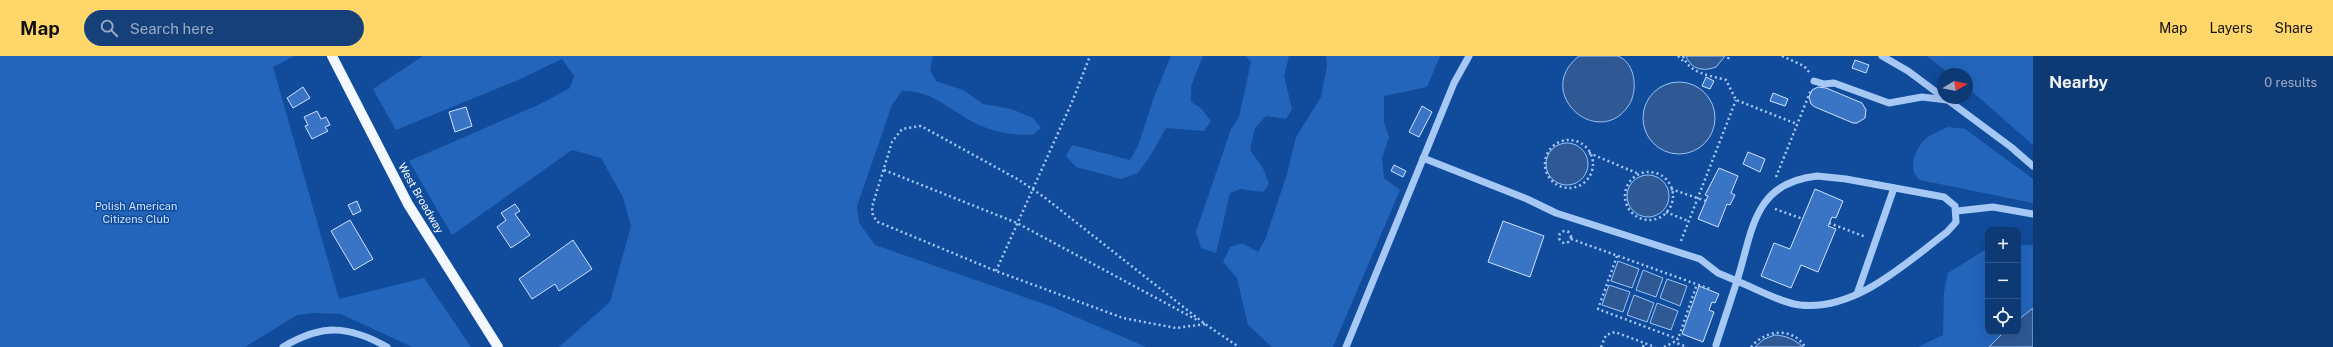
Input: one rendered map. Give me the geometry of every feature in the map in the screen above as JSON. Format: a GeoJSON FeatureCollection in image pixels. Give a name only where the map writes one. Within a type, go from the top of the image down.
{"type":"FeatureCollection","features":[{"type":"Feature","properties":{"kind":"main road","name":"West Broadway"},"geometry":{"type":"LineString","coordinates":[[332,56],[408,204],[498,347]]}},
{"type":"Feature","properties":{"kind":"street"},"geometry":{"type":"LineString","coordinates":[[1346,347],[1454,83],[1470,56]]}},
{"type":"Feature","properties":{"kind":"street"},"geometry":{"type":"LineString","coordinates":[[1882,56],[1908,71],[1937,92]]}},
{"type":"Feature","properties":{"kind":"street"},"geometry":{"type":"LineString","coordinates":[[1814,81],[1824,84],[1834,83],[1889,103],[1922,97],[1937,98]]}},
{"type":"Feature","properties":{"kind":"street"},"geometry":{"type":"LineString","coordinates":[[1953,104],[2033,166]]}},
{"type":"Feature","properties":{"kind":"street"},"geometry":{"type":"LineString","coordinates":[[1423,158],[1527,199],[1556,213],[1700,259],[1718,274],[1737,281],[1783,300],[1799,305],[1837,301],[1857,294],[1908,261],[1948,232],[1956,222],[1957,211],[1952,202],[1944,197],[1832,177],[1817,176],[1801,178],[1785,184],[1770,194],[1759,210],[1737,281],[1716,345]]}},
{"type":"Feature","properties":{"kind":"street"},"geometry":{"type":"LineString","coordinates":[[1857,294],[1894,188]]}},
{"type":"Feature","properties":{"kind":"street"},"geometry":{"type":"LineString","coordinates":[[1957,211],[1993,207],[2033,214]]}},
{"type":"Feature","properties":{"kind":"street"},"geometry":{"type":"LineString","coordinates":[[283,347],[304,336],[327,329],[358,332],[387,347]]}},
{"type":"Feature","properties":{"kind":"path"},"geometry":{"type":"LineString","coordinates":[[996,271],[1032,188],[1072,102],[1089,56]]}},
{"type":"Feature","properties":{"kind":"path"},"geometry":{"type":"LineString","coordinates":[[1678,56],[1690,67],[1701,73],[1726,80],[1736,100],[1797,124]]}},
{"type":"Feature","properties":{"kind":"path"},"geometry":{"type":"LineString","coordinates":[[1683,56],[1690,67]]}},
{"type":"Feature","properties":{"kind":"path"},"geometry":{"type":"LineString","coordinates":[[1770,194],[1814,81],[1804,66],[1782,56]]}},
{"type":"Feature","properties":{"kind":"path"},"geometry":{"type":"LineString","coordinates":[[1676,251],[1736,100]]}},
{"type":"Feature","properties":{"kind":"path"},"geometry":{"type":"LineString","coordinates":[[909,126],[921,126],[1032,188],[1204,324],[1176,328],[1124,318],[996,271],[878,222],[874,219],[872,207],[892,142],[898,133],[909,126]]}},
{"type":"Feature","properties":{"kind":"path"},"geometry":{"type":"LineString","coordinates":[[1589,152],[1592,168],[1584,183],[1569,188],[1558,186],[1550,178],[1545,163],[1548,152],[1556,144],[1566,141],[1577,142],[1589,152],[1639,174]]}},
{"type":"Feature","properties":{"kind":"path"},"geometry":{"type":"LineString","coordinates":[[884,170],[1017,223],[1204,324],[1239,347]]}},
{"type":"Feature","properties":{"kind":"path"},"geometry":{"type":"LineString","coordinates":[[1647,172],[1658,174],[1667,181],[1671,189],[1672,202],[1666,212],[1651,220],[1640,218],[1631,212],[1626,202],[1626,192],[1630,182],[1639,174],[1647,172]]}},
{"type":"Feature","properties":{"kind":"path"},"geometry":{"type":"LineString","coordinates":[[1671,189],[1706,201]]}},
{"type":"Feature","properties":{"kind":"path"},"geometry":{"type":"LineString","coordinates":[[1763,204],[1802,219]]}},
{"type":"Feature","properties":{"kind":"path"},"geometry":{"type":"LineString","coordinates":[[1666,212],[1688,221]]}},
{"type":"Feature","properties":{"kind":"path"},"geometry":{"type":"LineString","coordinates":[[1829,223],[1876,240]]}},
{"type":"Feature","properties":{"kind":"path"},"geometry":{"type":"LineString","coordinates":[[1562,232],[1566,232],[1571,235],[1571,239],[1569,242],[1564,244],[1559,237],[1562,232]]}},
{"type":"Feature","properties":{"kind":"path"},"geometry":{"type":"LineString","coordinates":[[1571,239],[1710,289]]}},
{"type":"Feature","properties":{"kind":"path"},"geometry":{"type":"LineString","coordinates":[[1617,256],[1598,309],[1678,339]]}},
{"type":"Feature","properties":{"kind":"path"},"geometry":{"type":"LineString","coordinates":[[1676,343],[1697,284]]}},
{"type":"Feature","properties":{"kind":"path"},"geometry":{"type":"LineString","coordinates":[[1601,347],[1606,335],[1615,332],[1655,347]]}},
{"type":"Feature","properties":{"kind":"path"},"geometry":{"type":"LineString","coordinates":[[1751,347],[1765,335],[1775,332],[1795,337],[1805,347]]}},
{"type":"Feature","properties":{"kind":"path"},"geometry":{"type":"LineString","coordinates":[[1643,347],[1644,343]]}},
{"type":"Feature","properties":{"kind":"path"},"geometry":{"type":"LineString","coordinates":[[1664,347],[1676,343],[1687,347]]}},
{"type":"Feature","properties":{"kind":"green space","name":"Polish American Citizens Club"},"geometry":{"type":"Polygon","coordinates":[[[0,56],[294,56],[273,67],[339,299],[424,278],[471,347],[412,347],[341,314],[317,313],[297,315],[245,347],[0,347],[0,56]]]}},
{"type":"Feature","properties":{"kind":"green space"},"geometry":{"type":"Polygon","coordinates":[[[423,56],[933,56],[930,70],[936,81],[963,90],[983,104],[1011,109],[1033,118],[1041,128],[1033,135],[999,132],[969,120],[933,98],[923,94],[902,91],[892,105],[857,206],[859,223],[875,245],[1050,306],[1146,347],[559,347],[610,302],[631,226],[623,197],[601,158],[572,150],[452,235],[409,161],[538,105],[570,88],[574,76],[562,59],[518,80],[396,130],[373,89],[423,56]]]}},
{"type":"Feature","properties":{"kind":"green space"},"geometry":{"type":"Polygon","coordinates":[[[1171,56],[1203,56],[1191,86],[1191,102],[1201,108],[1211,121],[1204,131],[1166,128],[1152,153],[1138,173],[1121,179],[1076,167],[1066,156],[1072,145],[1130,160],[1138,146],[1154,97],[1171,56]]]}},
{"type":"Feature","properties":{"kind":"green space"},"geometry":{"type":"Polygon","coordinates":[[[1246,56],[1289,56],[1284,76],[1292,109],[1286,119],[1266,116],[1255,128],[1250,150],[1263,168],[1269,184],[1263,192],[1240,189],[1230,193],[1216,253],[1201,248],[1196,232],[1231,129],[1239,117],[1251,62],[1246,56]]]}},
{"type":"Feature","properties":{"kind":"green space"},"geometry":{"type":"Polygon","coordinates":[[[1326,56],[1440,56],[1427,87],[1384,96],[1384,122],[1389,137],[1382,158],[1384,178],[1400,190],[1333,347],[1272,347],[1248,325],[1237,278],[1223,262],[1230,247],[1242,243],[1258,252],[1265,240],[1287,174],[1296,137],[1321,97],[1327,66],[1326,56]]]}},
{"type":"Feature","properties":{"kind":"green space"},"geometry":{"type":"Polygon","coordinates":[[[1927,56],[2033,56],[2033,145],[1973,92],[1973,68],[1942,68],[1927,56]]]}},
{"type":"Feature","properties":{"kind":"green space"},"geometry":{"type":"Polygon","coordinates":[[[1948,127],[1965,129],[2033,179],[2033,203],[1920,180],[1916,176],[1913,164],[1917,151],[1928,137],[1948,127]]]}},
{"type":"Feature","properties":{"kind":"green space"},"geometry":{"type":"Polygon","coordinates":[[[2021,245],[2033,245],[2033,308],[2021,318],[2021,245]]]}},
{"type":"Feature","properties":{"kind":"green space"},"geometry":{"type":"Polygon","coordinates":[[[1985,250],[1985,335],[2001,335],[1989,347],[1918,347],[1943,335],[1944,292],[1948,273],[1985,250]]]}},
{"type":"Feature","properties":{"kind":"shaded area"},"geometry":{"type":"Polygon","coordinates":[[[1579,56],[1618,56],[1629,65],[1634,78],[1634,92],[1629,105],[1616,118],[1602,122],[1588,119],[1575,112],[1566,100],[1563,86],[1566,71],[1579,56]]]}},
{"type":"Feature","properties":{"kind":"shaded area"},"geometry":{"type":"Polygon","coordinates":[[[1686,56],[1725,56],[1716,67],[1702,69],[1694,67],[1686,56]]]}},
{"type":"Feature","properties":{"kind":"shaded area"},"geometry":{"type":"Polygon","coordinates":[[[1679,82],[1699,88],[1709,98],[1715,118],[1709,138],[1699,148],[1679,154],[1659,148],[1649,138],[1643,118],[1649,98],[1659,88],[1679,82]]]}},
{"type":"Feature","properties":{"kind":"shaded area"},"geometry":{"type":"Polygon","coordinates":[[[1563,143],[1571,143],[1582,149],[1588,160],[1588,168],[1582,179],[1571,185],[1563,185],[1552,179],[1546,168],[1546,160],[1552,149],[1563,143]]]}},
{"type":"Feature","properties":{"kind":"shaded area"},"geometry":{"type":"Polygon","coordinates":[[[1644,175],[1652,175],[1663,181],[1669,192],[1669,200],[1663,211],[1652,217],[1644,217],[1633,211],[1627,200],[1627,192],[1633,181],[1644,175]]]}},
{"type":"Feature","properties":{"kind":"shaded area"},"geometry":{"type":"Polygon","coordinates":[[[1618,261],[1639,269],[1632,288],[1611,281],[1618,261]]]}},
{"type":"Feature","properties":{"kind":"shaded area"},"geometry":{"type":"Polygon","coordinates":[[[1643,270],[1663,278],[1656,297],[1636,290],[1643,270]]]}},
{"type":"Feature","properties":{"kind":"shaded area"},"geometry":{"type":"Polygon","coordinates":[[[1667,279],[1687,286],[1680,306],[1660,298],[1667,279]]]}},
{"type":"Feature","properties":{"kind":"shaded area"},"geometry":{"type":"Polygon","coordinates":[[[1609,285],[1630,292],[1623,312],[1602,305],[1609,285]]]}},
{"type":"Feature","properties":{"kind":"shaded area"},"geometry":{"type":"Polygon","coordinates":[[[1634,295],[1654,303],[1647,322],[1627,315],[1634,295]]]}},
{"type":"Feature","properties":{"kind":"shaded area"},"geometry":{"type":"Polygon","coordinates":[[[1657,303],[1678,311],[1671,330],[1650,323],[1657,303]]]}},
{"type":"Feature","properties":{"kind":"shaded area"},"geometry":{"type":"Polygon","coordinates":[[[2033,308],[2033,347],[1989,347],[2001,335],[2021,335],[2021,318],[2033,308]]]}},
{"type":"Feature","properties":{"kind":"shaded area"},"geometry":{"type":"Polygon","coordinates":[[[1775,335],[1790,338],[1803,347],[1755,347],[1764,339],[1775,335]]]}},
{"type":"Feature","properties":{"kind":"building"},"geometry":{"type":"Polygon","coordinates":[[[1855,60],[1869,65],[1866,73],[1852,68],[1855,60]]]}},
{"type":"Feature","properties":{"kind":"building"},"geometry":{"type":"Polygon","coordinates":[[[1706,77],[1714,81],[1710,89],[1702,86],[1706,77]]]}},
{"type":"Feature","properties":{"kind":"building"},"geometry":{"type":"Polygon","coordinates":[[[303,87],[310,98],[293,108],[287,98],[303,87]]]}},
{"type":"Feature","properties":{"kind":"building"},"geometry":{"type":"Polygon","coordinates":[[[1818,87],[1826,88],[1862,103],[1866,110],[1865,118],[1857,123],[1853,123],[1815,107],[1811,104],[1809,97],[1812,90],[1818,87]]]}},
{"type":"Feature","properties":{"kind":"building"},"geometry":{"type":"Polygon","coordinates":[[[1773,93],[1788,99],[1785,106],[1770,101],[1773,93]]]}},
{"type":"Feature","properties":{"kind":"building"},"geometry":{"type":"Polygon","coordinates":[[[1422,106],[1432,112],[1419,137],[1409,132],[1422,106]]]}},
{"type":"Feature","properties":{"kind":"building"},"geometry":{"type":"Polygon","coordinates":[[[466,107],[472,126],[455,132],[449,112],[466,107]]]}},
{"type":"Feature","properties":{"kind":"building"},"geometry":{"type":"Polygon","coordinates":[[[317,111],[321,119],[326,117],[330,125],[325,127],[328,131],[312,139],[305,126],[308,125],[304,117],[317,111]]]}},
{"type":"Feature","properties":{"kind":"building"},"geometry":{"type":"Polygon","coordinates":[[[1748,152],[1765,159],[1760,172],[1743,164],[1748,152]]]}},
{"type":"Feature","properties":{"kind":"building"},"geometry":{"type":"Polygon","coordinates":[[[1394,165],[1406,171],[1403,177],[1391,171],[1394,165]]]}},
{"type":"Feature","properties":{"kind":"building"},"geometry":{"type":"Polygon","coordinates":[[[1719,168],[1738,176],[1731,193],[1735,195],[1730,205],[1727,204],[1718,227],[1698,219],[1708,196],[1705,195],[1719,168]]]}},
{"type":"Feature","properties":{"kind":"building"},"geometry":{"type":"Polygon","coordinates":[[[1815,189],[1843,201],[1836,218],[1832,217],[1828,226],[1836,229],[1818,272],[1801,265],[1791,288],[1761,276],[1774,243],[1790,249],[1815,189]]]}},
{"type":"Feature","properties":{"kind":"building"},"geometry":{"type":"Polygon","coordinates":[[[357,201],[361,211],[353,215],[348,205],[357,201]]]}},
{"type":"Feature","properties":{"kind":"building"},"geometry":{"type":"Polygon","coordinates":[[[515,204],[520,211],[515,214],[530,235],[511,248],[497,227],[506,220],[501,213],[515,204]]]}},
{"type":"Feature","properties":{"kind":"building"},"geometry":{"type":"Polygon","coordinates":[[[350,220],[373,259],[354,270],[331,231],[350,220]]]}},
{"type":"Feature","properties":{"kind":"building"},"geometry":{"type":"Polygon","coordinates":[[[1503,221],[1544,236],[1530,277],[1488,262],[1503,221]]]}},
{"type":"Feature","properties":{"kind":"building"},"geometry":{"type":"Polygon","coordinates":[[[573,240],[592,269],[559,291],[555,284],[532,299],[519,279],[573,240]]]}},
{"type":"Feature","properties":{"kind":"building"},"geometry":{"type":"Polygon","coordinates":[[[1699,286],[1719,294],[1715,303],[1712,302],[1709,310],[1714,312],[1703,342],[1682,334],[1699,286]]]}}]}
